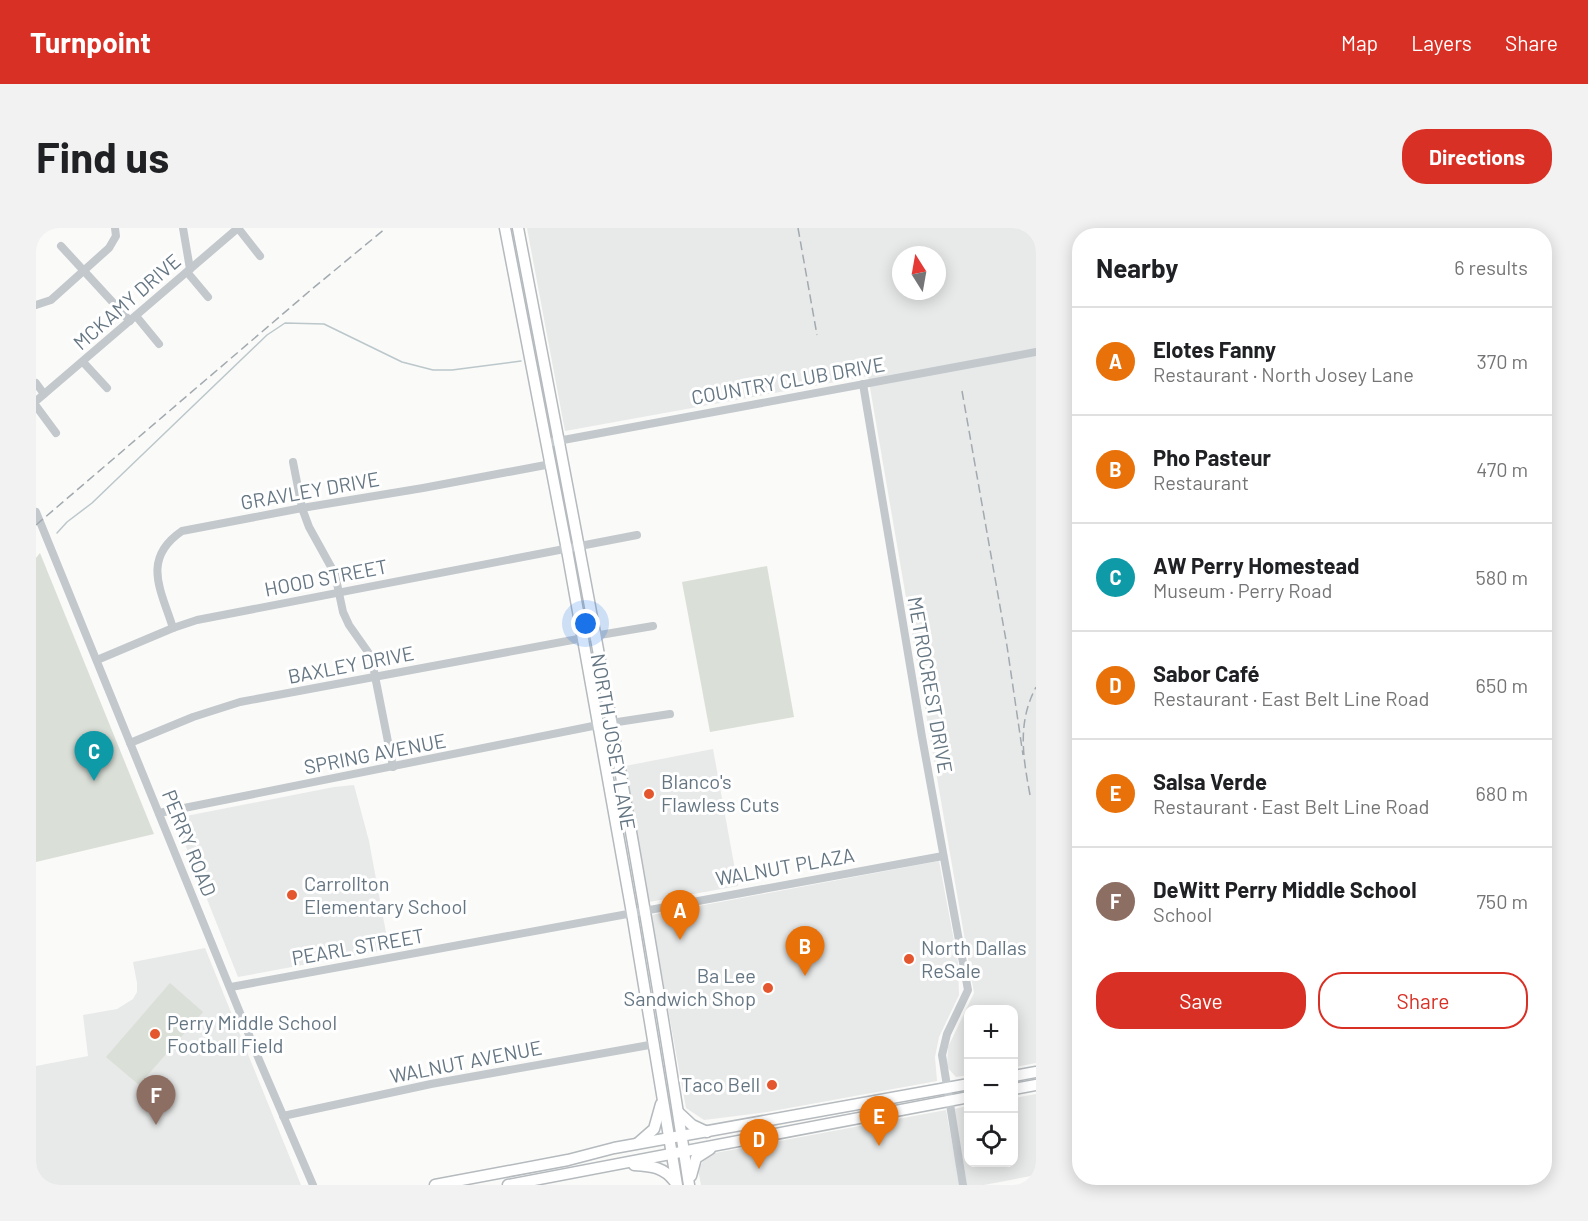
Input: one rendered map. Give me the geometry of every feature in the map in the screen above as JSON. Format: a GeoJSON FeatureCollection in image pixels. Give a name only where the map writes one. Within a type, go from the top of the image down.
{"type":"FeatureCollection","features":[{"type":"Feature","properties":{"kind":"main road","name":"NORTH JOSEY LANE"},"geometry":{"type":"LineString","coordinates":[[506,228],[579,547],[598,726],[638,912],[682,1136],[689,1185]]}},
{"type":"Feature","properties":{"kind":"main road","name":"NORTH JOSEY LANE"},"geometry":{"type":"LineString","coordinates":[[518,228],[553,441],[550,464],[567,550],[610,723],[668,1139],[677,1185]]}},
{"type":"Feature","properties":{"kind":"main road"},"geometry":{"type":"LineString","coordinates":[[1018,1075],[1036,1072]]}},
{"type":"Feature","properties":{"kind":"main road"},"geometry":{"type":"LineString","coordinates":[[435,1185],[682,1136],[964,1085]]}},
{"type":"Feature","properties":{"kind":"main road"},"geometry":{"type":"LineString","coordinates":[[1018,1088],[1036,1085]]}},
{"type":"Feature","properties":{"kind":"main road"},"geometry":{"type":"LineString","coordinates":[[508,1185],[964,1098]]}},
{"type":"Feature","properties":{"kind":"main road"},"geometry":{"type":"LineString","coordinates":[[635,1145],[654,1129],[663,1100]]}},
{"type":"Feature","properties":{"kind":"main road"},"geometry":{"type":"LineString","coordinates":[[811,1127],[822,1118],[858,1110],[870,1103]]}},
{"type":"Feature","properties":{"kind":"main road"},"geometry":{"type":"LineString","coordinates":[[677,1110],[692,1125],[707,1132]]}},
{"type":"Feature","properties":{"kind":"main road"},"geometry":{"type":"LineString","coordinates":[[741,1140],[756,1132],[799,1123],[807,1114]]}},
{"type":"Feature","properties":{"kind":"main road"},"geometry":{"type":"LineString","coordinates":[[689,1185],[691,1170],[696,1158],[717,1145]]}},
{"type":"Feature","properties":{"kind":"main road"},"geometry":{"type":"LineString","coordinates":[[619,1164],[656,1166],[663,1169],[677,1185]]}},
{"type":"Feature","properties":{"kind":"street"},"geometry":{"type":"LineString","coordinates":[[36,305],[51,300],[114,242],[115,228]]}},
{"type":"Feature","properties":{"kind":"street"},"geometry":{"type":"LineString","coordinates":[[183,228],[189,271],[208,297]]}},
{"type":"Feature","properties":{"kind":"street"},"geometry":{"type":"LineString","coordinates":[[238,228],[260,256]]}},
{"type":"Feature","properties":{"kind":"street","name":"MCKAMY DRIVE"},"geometry":{"type":"LineString","coordinates":[[36,401],[238,228]]}},
{"type":"Feature","properties":{"kind":"street"},"geometry":{"type":"LineString","coordinates":[[61,246],[159,344]]}},
{"type":"Feature","properties":{"kind":"street","name":"COUNTRY CLUB DRIVE"},"geometry":{"type":"LineString","coordinates":[[553,441],[1036,352]]}},
{"type":"Feature","properties":{"kind":"street"},"geometry":{"type":"LineString","coordinates":[[83,362],[107,388]]}},
{"type":"Feature","properties":{"kind":"street"},"geometry":{"type":"LineString","coordinates":[[36,383],[44,394]]}},
{"type":"Feature","properties":{"kind":"street","name":"METROCREST DRIVE"},"geometry":{"type":"LineString","coordinates":[[863,384],[968,990],[944,1045],[942,1055],[946,1088]]}},
{"type":"Feature","properties":{"kind":"street"},"geometry":{"type":"LineString","coordinates":[[36,406],[56,432]]}},
{"type":"Feature","properties":{"kind":"street"},"geometry":{"type":"LineString","coordinates":[[292,462],[302,507],[315,540],[335,574],[338,592],[349,625],[368,652],[393,767]]}},
{"type":"Feature","properties":{"kind":"street","name":"GRAVLEY DRIVE"},"geometry":{"type":"LineString","coordinates":[[173,628],[156,576],[160,555],[172,538],[182,531],[302,507],[423,488],[550,464]]}},
{"type":"Feature","properties":{"kind":"street","name":"PERRY ROAD"},"geometry":{"type":"LineString","coordinates":[[36,512],[313,1185]]}},
{"type":"Feature","properties":{"kind":"street","name":"HOOD STREET"},"geometry":{"type":"LineString","coordinates":[[97,660],[197,620],[637,535]]}},
{"type":"Feature","properties":{"kind":"street","name":"BAXLEY DRIVE"},"geometry":{"type":"LineString","coordinates":[[130,743],[220,708],[653,626]]}},
{"type":"Feature","properties":{"kind":"street","name":"SPRING AVENUE"},"geometry":{"type":"LineString","coordinates":[[159,813],[610,723],[670,714]]}},
{"type":"Feature","properties":{"kind":"street","name":"WALNUT PLAZA"},"geometry":{"type":"LineString","coordinates":[[638,912],[943,856]]}},
{"type":"Feature","properties":{"kind":"street","name":"PEARL STREET"},"geometry":{"type":"LineString","coordinates":[[231,987],[638,912]]}},
{"type":"Feature","properties":{"kind":"street","name":"WALNUT AVENUE"},"geometry":{"type":"LineString","coordinates":[[283,1116],[431,1084],[655,1044]]}},
{"type":"Feature","properties":{"kind":"street"},"geometry":{"type":"LineString","coordinates":[[946,1088],[963,1185]]}},
{"type":"Feature","properties":{"kind":"shaded area"},"geometry":{"type":"Polygon","coordinates":[[[527,228],[1036,228],[1036,1063],[1018,1066],[1018,1005],[968,1005],[974,993],[868,376],[565,431],[527,228]]]}},
{"type":"Feature","properties":{"kind":"shaded area"},"geometry":{"type":"Polygon","coordinates":[[[40,553],[154,834],[36,862],[36,558],[40,553]]]}},
{"type":"Feature","properties":{"kind":"shaded area"},"geometry":{"type":"Polygon","coordinates":[[[767,566],[794,717],[710,732],[682,582],[767,566]]]}},
{"type":"Feature","properties":{"kind":"shaded area"},"geometry":{"type":"Polygon","coordinates":[[[713,749],[738,886],[649,902],[625,766],[713,749]]]}},
{"type":"Feature","properties":{"kind":"shaded area","name":"Carrollton Elementary School"},"geometry":{"type":"Polygon","coordinates":[[[354,785],[369,841],[389,949],[238,977],[175,819],[354,785]]]}},
{"type":"Feature","properties":{"kind":"shaded area"},"geometry":{"type":"Polygon","coordinates":[[[939,861],[958,962],[959,995],[939,1037],[935,1057],[937,1081],[767,1112],[704,1120],[686,1108],[651,915],[939,861]]]}},
{"type":"Feature","properties":{"kind":"shaded area"},"geometry":{"type":"Polygon","coordinates":[[[205,948],[301,1185],[36,1185],[36,1066],[88,1056],[83,1015],[117,1009],[133,999],[137,992],[137,983],[133,962],[205,948]]]}},
{"type":"Feature","properties":{"kind":"shaded area","name":"Perry Middle School Football Field"},"geometry":{"type":"Polygon","coordinates":[[[170,983],[203,1012],[139,1085],[106,1057],[170,983]]]}},
{"type":"Feature","properties":{"kind":"shaded area"},"geometry":{"type":"Polygon","coordinates":[[[964,1014],[964,1076],[956,1077],[947,1067],[948,1047],[964,1014]]]}},
{"type":"Feature","properties":{"kind":"shaded area"},"geometry":{"type":"Polygon","coordinates":[[[1036,1094],[1036,1175],[984,1185],[967,1185],[954,1109],[964,1107],[964,1167],[1018,1167],[1018,1097],[1036,1094]]]}},
{"type":"Feature","properties":{"kind":"shaded area"},"geometry":{"type":"Polygon","coordinates":[[[946,1110],[960,1185],[701,1185],[698,1170],[705,1158],[715,1153],[946,1110]]]}},
{"type":"Feature","properties":{"kind":"waterway"},"geometry":{"type":"LineString","coordinates":[[57,533],[67,522],[92,503],[267,335],[285,323],[324,324],[402,362],[433,370],[452,370],[521,361]]}},
{"type":"Feature","properties":{"kind":"railway"},"geometry":{"type":"LineString","coordinates":[[36,525],[386,228]]}},
{"type":"Feature","properties":{"kind":"railway"},"geometry":{"type":"LineString","coordinates":[[798,228],[817,335]]}},
{"type":"Feature","properties":{"kind":"railway"},"geometry":{"type":"LineString","coordinates":[[962,391],[1007,646],[1023,755]]}},
{"type":"Feature","properties":{"kind":"railway"},"geometry":{"type":"LineString","coordinates":[[1030,795],[1023,740],[1026,714],[1036,687]]}},
{"type":"Feature","properties":{"kind":"place","name":"AW Perry Homestead"},"geometry":{"type":"Point","coordinates":[94,781]}},
{"type":"Feature","properties":{"kind":"place","name":"Blanco's Flawless Cuts"},"geometry":{"type":"Point","coordinates":[649,794]}},
{"type":"Feature","properties":{"kind":"place","name":"Carrollton Elementary School"},"geometry":{"type":"Point","coordinates":[292,895]}},
{"type":"Feature","properties":{"kind":"place","name":"Elotes Fanny"},"geometry":{"type":"Point","coordinates":[680,940]}},
{"type":"Feature","properties":{"kind":"place","name":"North Dallas ReSale"},"geometry":{"type":"Point","coordinates":[909,959]}},
{"type":"Feature","properties":{"kind":"place","name":"Pho Pasteur"},"geometry":{"type":"Point","coordinates":[805,976]}},
{"type":"Feature","properties":{"kind":"place","name":"Ba Lee Sandwich Shop"},"geometry":{"type":"Point","coordinates":[768,988]}},
{"type":"Feature","properties":{"kind":"place","name":"Perry Middle School Football Field"},"geometry":{"type":"Point","coordinates":[155,1034]}},
{"type":"Feature","properties":{"kind":"place","name":"Taco Bell"},"geometry":{"type":"Point","coordinates":[772,1085]}},
{"type":"Feature","properties":{"kind":"place","name":"DeWitt Perry Middle School"},"geometry":{"type":"Point","coordinates":[156,1125]}},
{"type":"Feature","properties":{"kind":"place","name":"Salsa Verde"},"geometry":{"type":"Point","coordinates":[879,1146]}},
{"type":"Feature","properties":{"kind":"place","name":"Sabor Café"},"geometry":{"type":"Point","coordinates":[759,1169]}}]}
